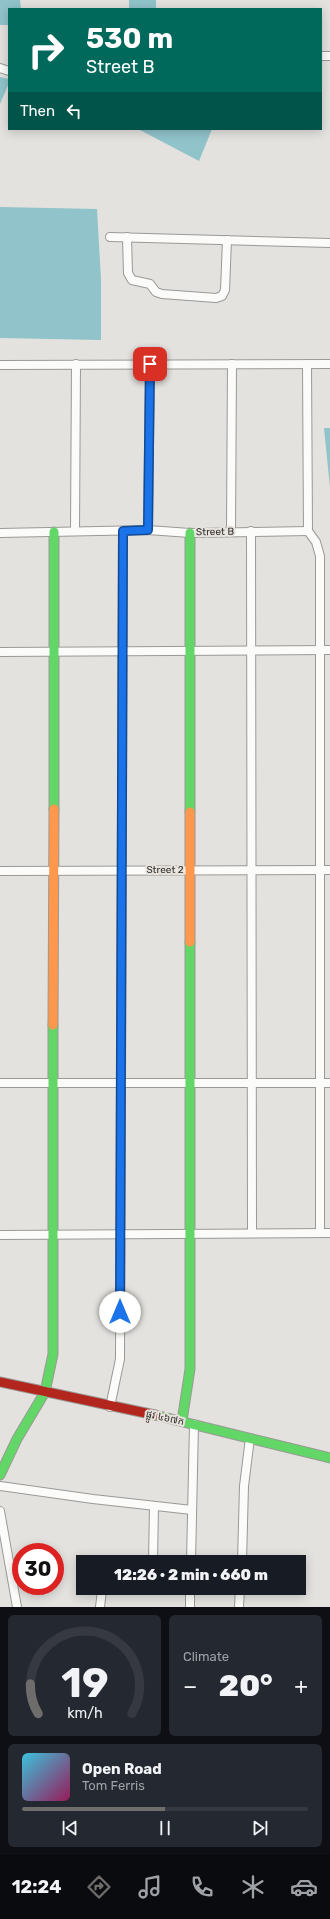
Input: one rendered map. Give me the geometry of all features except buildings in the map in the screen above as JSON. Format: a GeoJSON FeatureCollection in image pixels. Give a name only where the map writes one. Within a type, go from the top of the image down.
{"type":"FeatureCollection","features":[{"type":"Feature","properties":{"kind":"street"},"geometry":{"type":"LineString","coordinates":[[110,237],[330,243]]}},
{"type":"Feature","properties":{"kind":"street"},"geometry":{"type":"LineString","coordinates":[[127,237],[128,273],[132,280],[150,284],[156,292],[162,294],[216,298],[222,296],[225,290],[227,240]]}},
{"type":"Feature","properties":{"kind":"street"},"geometry":{"type":"LineString","coordinates":[[75,531],[76,364]]}},
{"type":"Feature","properties":{"kind":"street"},"geometry":{"type":"LineString","coordinates":[[148,530],[150,364]]}},
{"type":"Feature","properties":{"kind":"street"},"geometry":{"type":"LineString","coordinates":[[230,532],[232,364]]}},
{"type":"Feature","properties":{"kind":"street"},"geometry":{"type":"LineString","coordinates":[[307,364],[308,531],[316,542],[320,556],[320,1233]]}},
{"type":"Feature","properties":{"kind":"street"},"geometry":{"type":"LineString","coordinates":[[0,365],[330,364]]}},
{"type":"Feature","properties":{"kind":"street","name":"Street B"},"geometry":{"type":"LineString","coordinates":[[0,533],[148,530],[190,533],[308,531]]}},
{"type":"Feature","properties":{"kind":"street"},"geometry":{"type":"LineString","coordinates":[[110,1407],[120,1359],[123,531]]}},
{"type":"Feature","properties":{"kind":"street"},"geometry":{"type":"LineString","coordinates":[[252,531],[252,1233]]}},
{"type":"Feature","properties":{"kind":"street"},"geometry":{"type":"LineString","coordinates":[[0,1475],[17,1439],[45,1392],[53,1354],[54,532]]}},
{"type":"Feature","properties":{"kind":"street"},"geometry":{"type":"LineString","coordinates":[[182,1421],[190,1369],[190,533]]}},
{"type":"Feature","properties":{"kind":"street"},"geometry":{"type":"LineString","coordinates":[[0,652],[330,650]]}},
{"type":"Feature","properties":{"kind":"street","name":"Street 2"},"geometry":{"type":"LineString","coordinates":[[0,871],[330,870]]}},
{"type":"Feature","properties":{"kind":"street"},"geometry":{"type":"LineString","coordinates":[[0,1083],[330,1083]]}},
{"type":"Feature","properties":{"kind":"street"},"geometry":{"type":"LineString","coordinates":[[0,1235],[330,1233]]}},
{"type":"Feature","properties":{"kind":"street","name":"ផ្លូវ ៤៦៧ក"},"geometry":{"type":"LineString","coordinates":[[0,1382],[110,1407],[182,1421],[330,1458]]}},
{"type":"Feature","properties":{"kind":"street"},"geometry":{"type":"LineString","coordinates":[[191,1555],[194,1424]]}},
{"type":"Feature","properties":{"kind":"street"},"geometry":{"type":"LineString","coordinates":[[242,1555],[244,1486],[250,1438]]}},
{"type":"Feature","properties":{"kind":"street"},"geometry":{"type":"LineString","coordinates":[[0,1486],[93,1499],[192,1510]]}},
{"type":"Feature","properties":{"kind":"street"},"geometry":{"type":"LineString","coordinates":[[153,1555],[154,1506]]}},
{"type":"Feature","properties":{"kind":"street"},"geometry":{"type":"LineString","coordinates":[[0,1512],[3,1547],[17,1607]]}},
{"type":"Feature","properties":{"kind":"street"},"geometry":{"type":"LineString","coordinates":[[100,1607],[102,1595]]}},
{"type":"Feature","properties":{"kind":"street"},"geometry":{"type":"LineString","coordinates":[[190,1595],[190,1607]]}},
{"type":"Feature","properties":{"kind":"street"},"geometry":{"type":"LineString","coordinates":[[239,1607],[240,1595]]}},
{"type":"Feature","properties":{"kind":"water"},"geometry":{"type":"Polygon","coordinates":[[[0,0],[20,0],[21,8],[8,8],[8,25],[0,25],[0,0]]]}},
{"type":"Feature","properties":{"kind":"water"},"geometry":{"type":"Polygon","coordinates":[[[129,0],[156,0],[156,8],[129,8],[129,0]]]}},
{"type":"Feature","properties":{"kind":"water"},"geometry":{"type":"Polygon","coordinates":[[[0,77],[8,79],[8,85],[0,104],[0,77]]]}},
{"type":"Feature","properties":{"kind":"water"},"geometry":{"type":"Polygon","coordinates":[[[140,130],[212,130],[199,161],[140,130]]]}},
{"type":"Feature","properties":{"kind":"water"},"geometry":{"type":"Polygon","coordinates":[[[0,207],[97,209],[101,279],[101,340],[0,338],[0,207]]]}},
{"type":"Feature","properties":{"kind":"water"},"geometry":{"type":"Polygon","coordinates":[[[324,428],[330,428],[330,488],[324,428]]]}},
{"type":"Feature","properties":{"kind":"traffic: fast"},"geometry":{"type":"LineString","coordinates":[[54,532],[54,809]]}},
{"type":"Feature","properties":{"kind":"traffic: fast"},"geometry":{"type":"LineString","coordinates":[[190,533],[190,812]]}},
{"type":"Feature","properties":{"kind":"traffic: fast"},"geometry":{"type":"LineString","coordinates":[[182,1421],[190,1369],[190,942]]}},
{"type":"Feature","properties":{"kind":"traffic: fast"},"geometry":{"type":"LineString","coordinates":[[0,1475],[17,1439],[45,1392],[53,1354],[53,1025]]}},
{"type":"Feature","properties":{"kind":"traffic: fast"},"geometry":{"type":"LineString","coordinates":[[155,1415],[330,1458]]}},
{"type":"Feature","properties":{"kind":"traffic: slow"},"geometry":{"type":"LineString","coordinates":[[53,1025],[54,809]]}},
{"type":"Feature","properties":{"kind":"traffic: slow"},"geometry":{"type":"LineString","coordinates":[[190,812],[190,942]]}},
{"type":"Feature","properties":{"kind":"traffic: jam"},"geometry":{"type":"LineString","coordinates":[[0,1382],[155,1415]]}},
{"type":"Feature","properties":{"kind":"route"},"geometry":{"type":"LineString","coordinates":[[120,1312],[123,531],[148,530],[150,364]]}}]}
